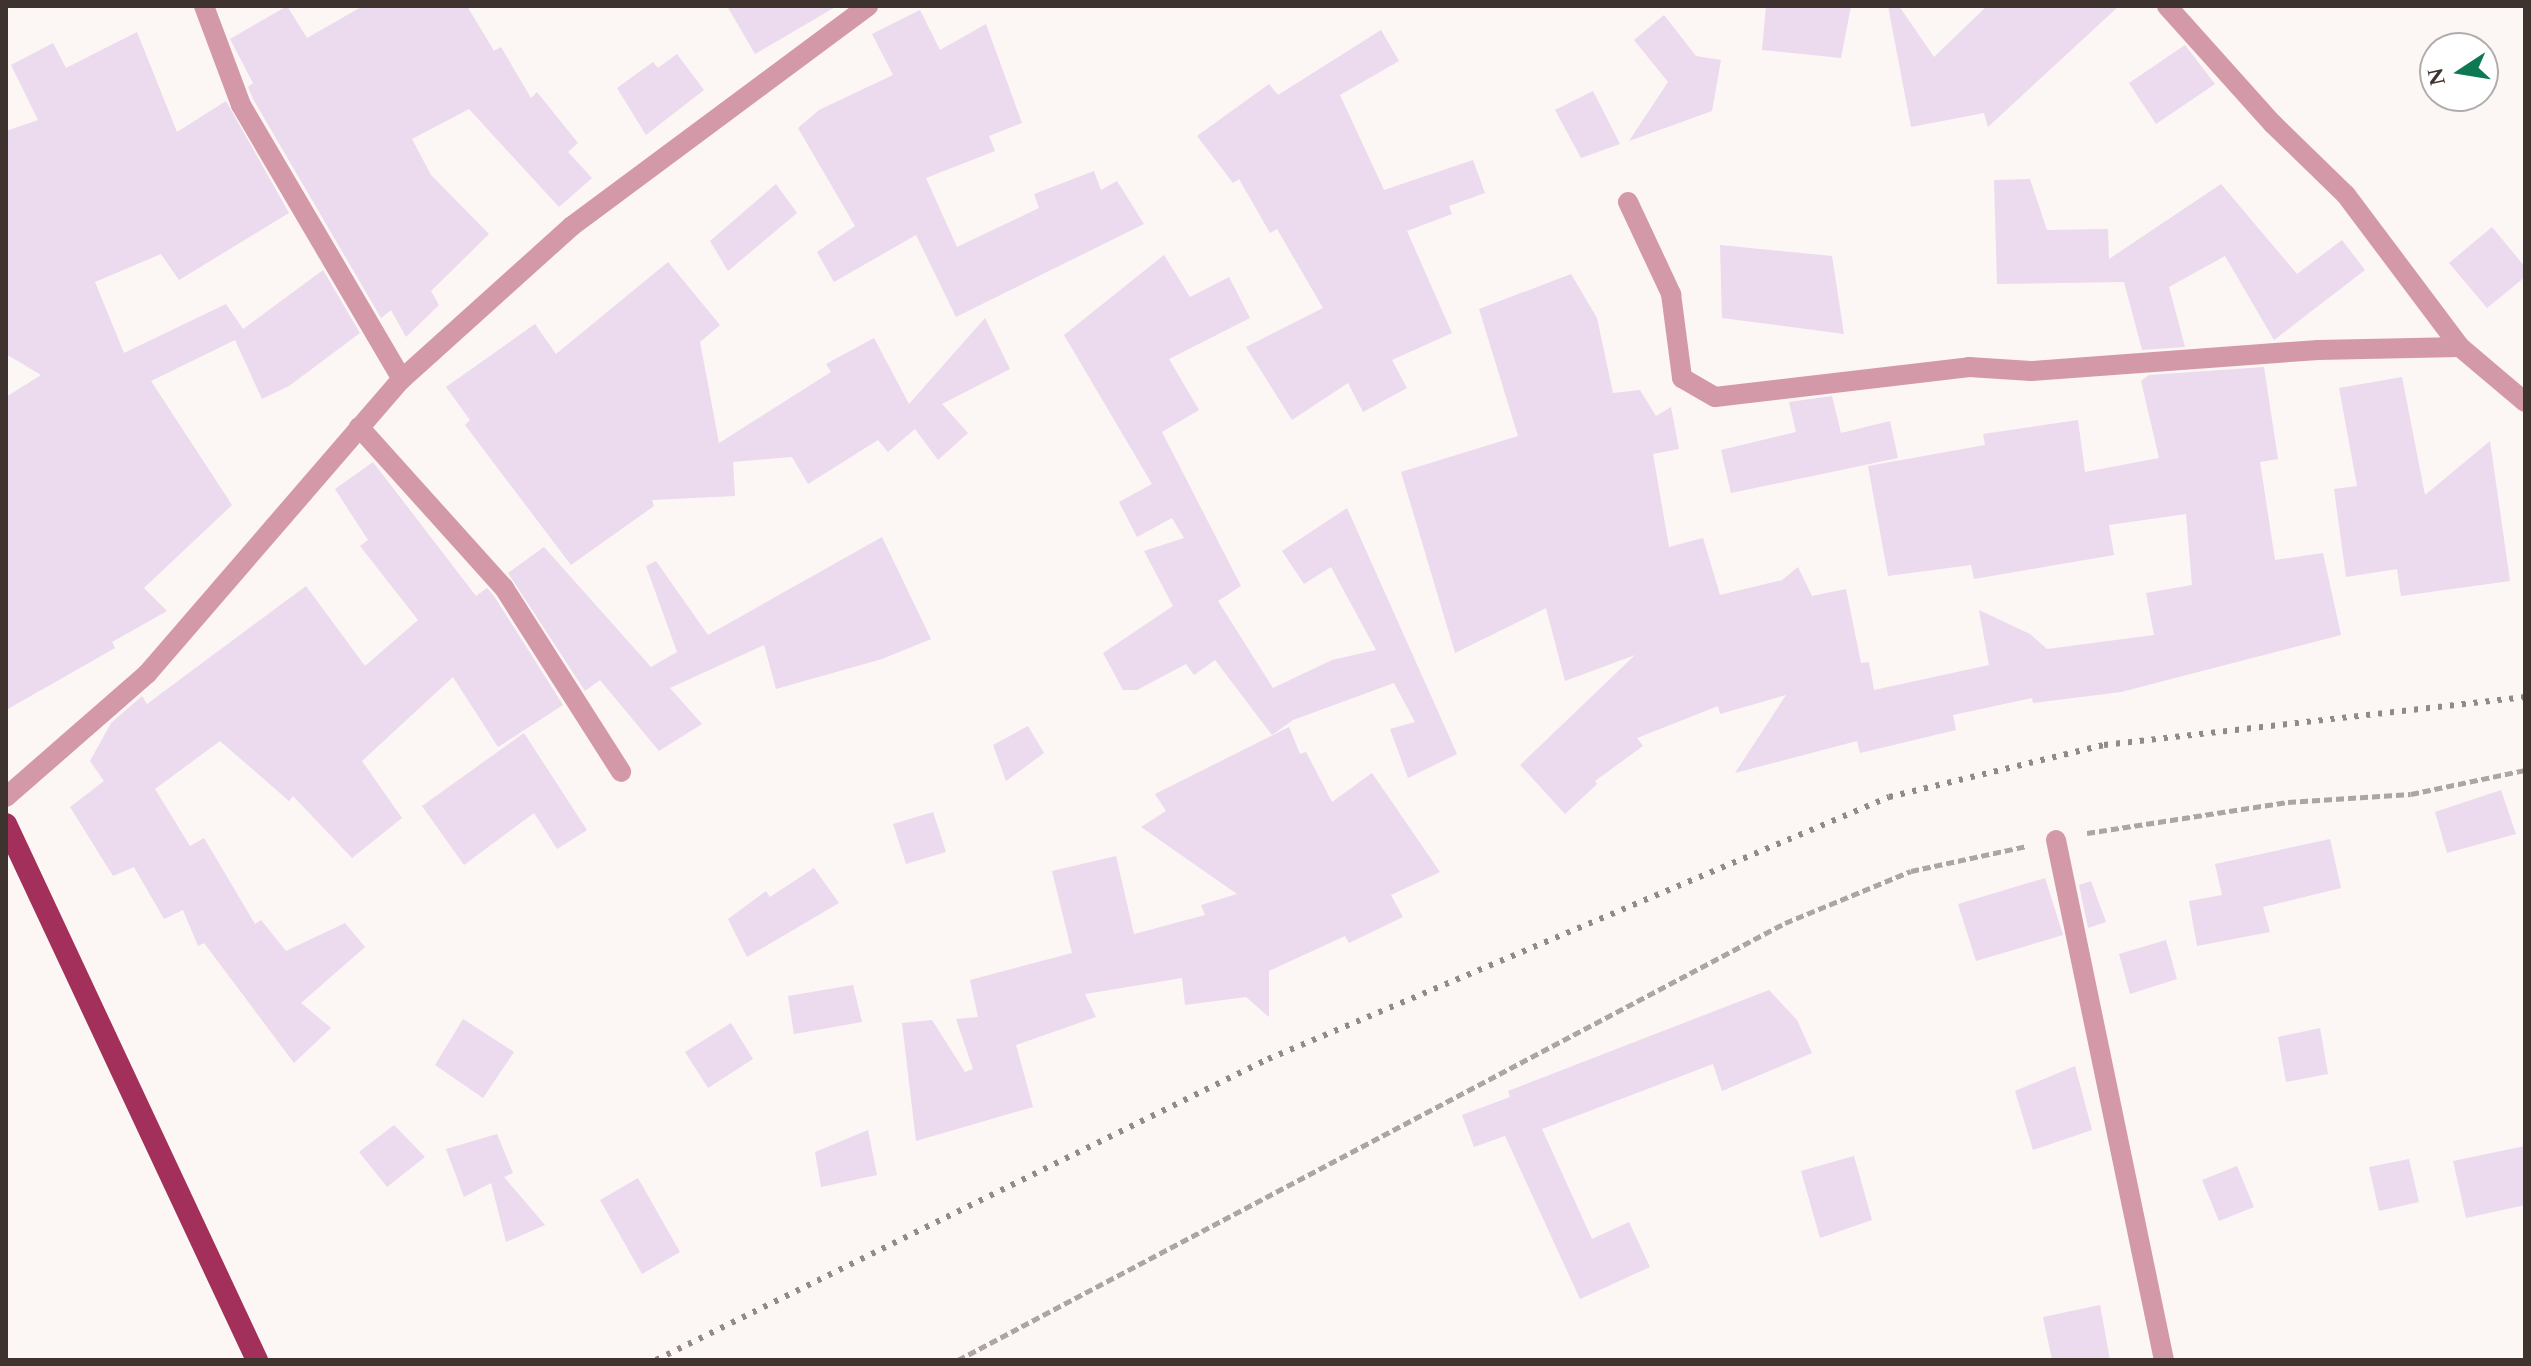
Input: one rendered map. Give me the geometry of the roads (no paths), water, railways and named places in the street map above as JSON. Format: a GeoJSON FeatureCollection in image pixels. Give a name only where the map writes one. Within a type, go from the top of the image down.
{"type":"FeatureCollection","features":[{"type":"Feature","properties":{"kind":"highway"},"geometry":{"type":"LineString","coordinates":[[6,824],[257,1360]]}},
{"type":"Feature","properties":{"kind":"street"},"geometry":{"type":"LineString","coordinates":[[204,6],[241,105],[402,379]]}},
{"type":"Feature","properties":{"kind":"street"},"geometry":{"type":"LineString","coordinates":[[6,797],[147,674],[402,379],[572,226],[868,6]]}},
{"type":"Feature","properties":{"kind":"street"},"geometry":{"type":"LineString","coordinates":[[2167,6],[2273,124],[2346,195],[2460,347],[2525,402]]}},
{"type":"Feature","properties":{"kind":"street"},"geometry":{"type":"LineString","coordinates":[[1628,202],[1671,294],[1682,378],[1715,397],[1969,367],[2031,371],[2318,350],[2460,347]]}},
{"type":"Feature","properties":{"kind":"street"},"geometry":{"type":"LineString","coordinates":[[359,427],[504,588],[621,772]]}},
{"type":"Feature","properties":{"kind":"street"},"geometry":{"type":"LineString","coordinates":[[2056,840],[2164,1360]]}},
{"type":"Feature","properties":{"kind":"railway"},"geometry":{"type":"LineString","coordinates":[[656,1360],[1268,1059],[1889,797],[2104,745],[2525,697]]}}]}
